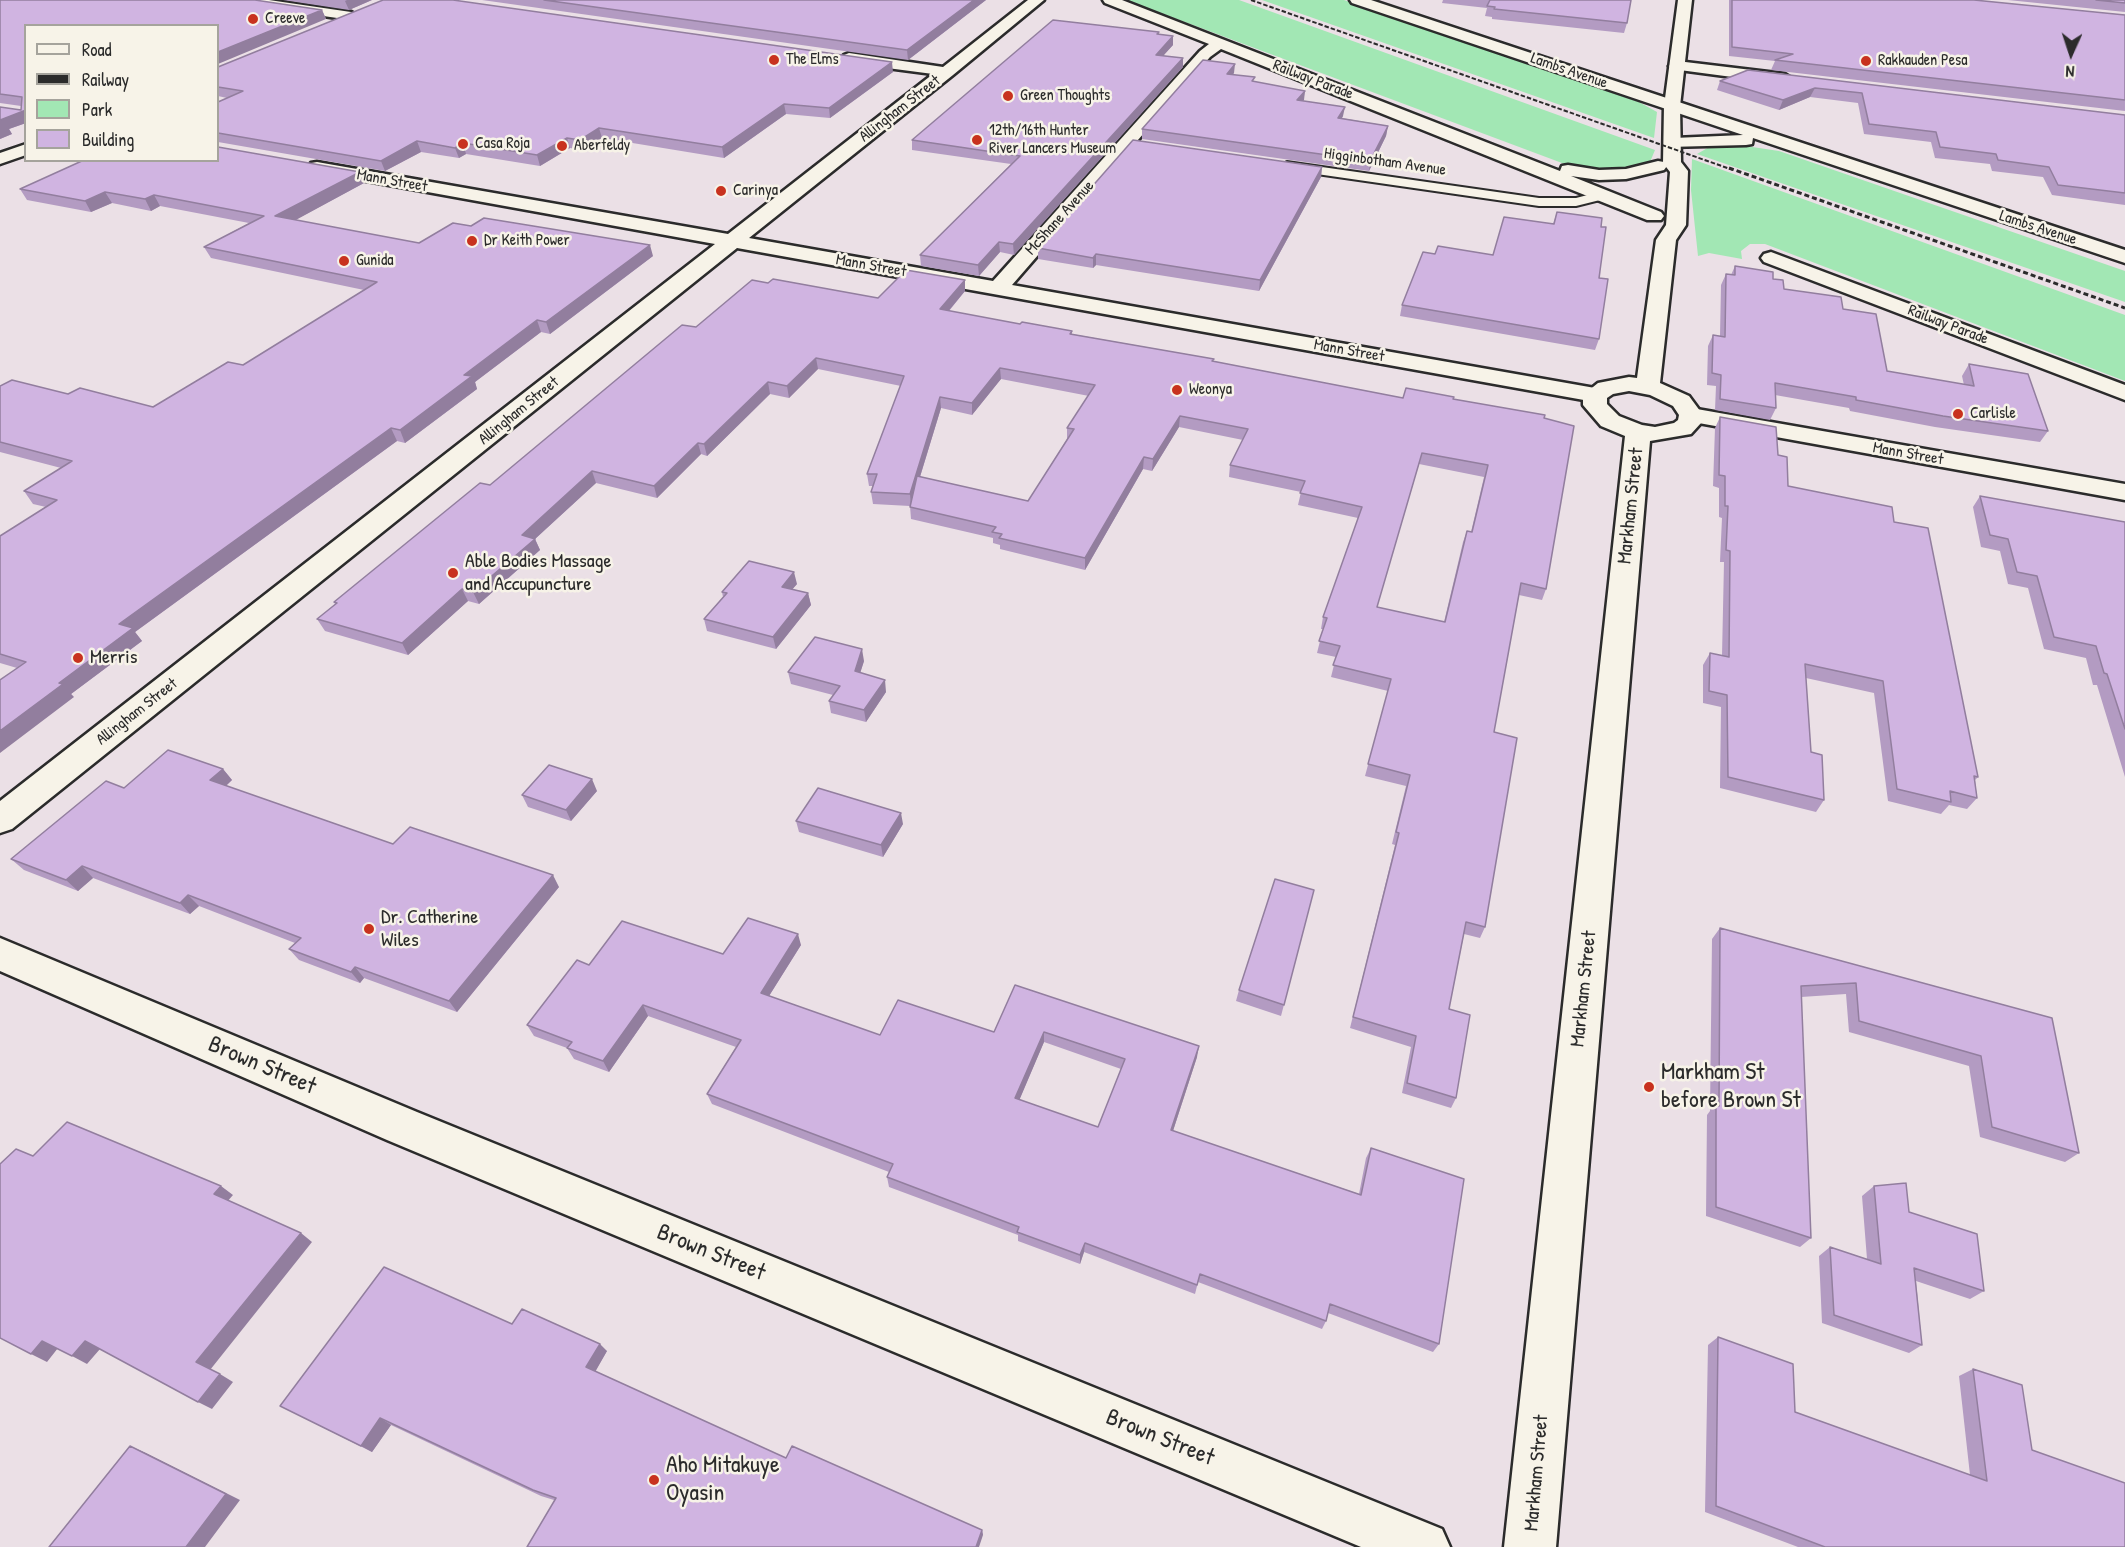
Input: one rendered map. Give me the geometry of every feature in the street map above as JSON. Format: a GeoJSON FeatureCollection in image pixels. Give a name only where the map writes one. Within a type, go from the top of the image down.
{"type":"FeatureCollection","features":[{"type":"Feature","properties":{"kind":"street"},"geometry":{"type":"LineString","coordinates":[[240,0],[356,14],[320,28]]}},
{"type":"Feature","properties":{"kind":"street","name":"Allingham Street"},"geometry":{"type":"LineString","coordinates":[[0,820],[1037,0]]}},
{"type":"Feature","properties":{"kind":"street","name":"Railway Parade"},"geometry":{"type":"LineString","coordinates":[[1110,0],[1654,216]]}},
{"type":"Feature","properties":{"kind":"street","name":"Lambs Avenue"},"geometry":{"type":"LineString","coordinates":[[1357,0],[2125,257]]}},
{"type":"Feature","properties":{"kind":"street"},"geometry":{"type":"LineString","coordinates":[[1665,240],[1654,222],[1656,191],[1674,142],[1672,106],[1685,0]]}},
{"type":"Feature","properties":{"kind":"street","name":"McShane Avenue"},"geometry":{"type":"LineString","coordinates":[[998,288],[1132,144],[1205,54],[1221,43]]}},
{"type":"Feature","properties":{"kind":"street"},"geometry":{"type":"LineString","coordinates":[[839,57],[948,72]]}},
{"type":"Feature","properties":{"kind":"street"},"geometry":{"type":"LineString","coordinates":[[1677,66],[1806,81]]}},
{"type":"Feature","properties":{"kind":"street","name":"Lambs Avenue"},"geometry":{"type":"LineString","coordinates":[[1674,142],[1704,140],[1780,142]]}},
{"type":"Feature","properties":{"kind":"street"},"geometry":{"type":"LineString","coordinates":[[0,159],[24,150]]}},
{"type":"Feature","properties":{"kind":"street","name":"Railway Parade"},"geometry":{"type":"LineString","coordinates":[[1516,160],[1599,175],[1634,173],[1665,164]]}},
{"type":"Feature","properties":{"kind":"street","name":"Mann Street"},"geometry":{"type":"LineString","coordinates":[[298,164],[1595,396]]}},
{"type":"Feature","properties":{"kind":"street"},"geometry":{"type":"LineString","coordinates":[[1648,386],[1665,240],[1676,225],[1679,171],[1665,164]]}},
{"type":"Feature","properties":{"kind":"street","name":"Railway Parade"},"geometry":{"type":"LineString","coordinates":[[1771,258],[2125,393]]}},
{"type":"Feature","properties":{"kind":"street"},"geometry":{"type":"LineString","coordinates":[[1616,385],[1648,386],[1681,400],[1691,415],[1689,423],[1682,429],[1655,434],[1638,432],[1610,421],[1600,413],[1594,405],[1595,396],[1606,388],[1616,385]]}},
{"type":"Feature","properties":{"kind":"street","name":"Mann Street"},"geometry":{"type":"LineString","coordinates":[[1691,415],[2125,492]]}},
{"type":"Feature","properties":{"kind":"street","name":"Markham Street"},"geometry":{"type":"LineString","coordinates":[[1530,1547],[1638,432]]}},
{"type":"Feature","properties":{"kind":"street","name":"Brown Street"},"geometry":{"type":"LineString","coordinates":[[0,954],[423,1135],[1424,1547]]}},
{"type":"Feature","properties":{"kind":"lane","name":"Higginbotham Avenue"},"geometry":{"type":"LineString","coordinates":[[1268,163],[1539,202],[1576,202],[1603,195]]}},
{"type":"Feature","properties":{"kind":"green space"},"geometry":{"type":"Polygon","coordinates":[[[1126,0],[1239,0],[1655,150],[1650,162],[1633,169],[1594,170],[1562,163],[1126,0]]]}},
{"type":"Feature","properties":{"kind":"green space"},"geometry":{"type":"Polygon","coordinates":[[[1262,0],[1344,0],[1639,102],[1657,112],[1654,138],[1262,0]]]}},
{"type":"Feature","properties":{"kind":"green space"},"geometry":{"type":"Polygon","coordinates":[[[1739,145],[1779,151],[2125,271],[2125,302],[1697,154],[1711,146],[1739,145]]]}},
{"type":"Feature","properties":{"kind":"green space"},"geometry":{"type":"Polygon","coordinates":[[[1692,159],[2125,315],[2125,381],[1765,244],[1750,244],[1741,251],[1742,259],[1709,253],[1698,256],[1691,190],[1692,159]]]}},
{"type":"Feature","properties":{"kind":"building"},"geometry":{"type":"Polygon","coordinates":[[[0,0],[255,0],[322,10],[219,52],[219,24],[24,24],[24,111],[0,120],[0,107],[21,110],[22,97],[0,94],[0,0]]]}},
{"type":"Feature","properties":{"kind":"building"},"geometry":{"type":"Polygon","coordinates":[[[383,0],[453,0],[892,62],[829,108],[784,104],[722,147],[599,128],[580,140],[567,138],[537,155],[463,143],[455,148],[417,141],[381,161],[219,133],[219,102],[243,91],[219,87],[219,67],[383,0]]]}},
{"type":"Feature","properties":{"kind":"building"},"geometry":{"type":"Polygon","coordinates":[[[544,0],[974,0],[907,50],[544,0]]]}},
{"type":"Feature","properties":{"kind":"building"},"geometry":{"type":"Polygon","coordinates":[[[1490,0],[1631,0],[1627,23],[1494,9],[1495,7],[1487,6],[1490,0]]]}},
{"type":"Feature","properties":{"kind":"building"},"geometry":{"type":"Polygon","coordinates":[[[1732,0],[1974,0],[2125,15],[2125,100],[1775,60],[1793,54],[1732,47],[1732,0]]]}},
{"type":"Feature","properties":{"kind":"building"},"geometry":{"type":"Polygon","coordinates":[[[2096,0],[2125,0],[2125,3],[2096,0]]]}},
{"type":"Feature","properties":{"kind":"building"},"geometry":{"type":"Polygon","coordinates":[[[1053,20],[1159,32],[1157,34],[1173,36],[1156,55],[1183,58],[1013,244],[999,242],[978,265],[920,255],[1020,156],[912,140],[1053,20]]]}},
{"type":"Feature","properties":{"kind":"building"},"geometry":{"type":"Polygon","coordinates":[[[1203,60],[1235,64],[1227,74],[1255,77],[1252,81],[1305,91],[1297,100],[1345,107],[1338,118],[1388,126],[1370,161],[1142,129],[1203,60]]]}},
{"type":"Feature","properties":{"kind":"building"},"geometry":{"type":"Polygon","coordinates":[[[1748,70],[2125,115],[2125,193],[2058,185],[2049,167],[1998,160],[1996,154],[1940,147],[1936,132],[1869,124],[1862,93],[1815,88],[1783,100],[1720,81],[1748,70]]]}},
{"type":"Feature","properties":{"kind":"building"},"geometry":{"type":"Polygon","coordinates":[[[1133,140],[1322,167],[1260,280],[1096,254],[1093,258],[1038,248],[1133,140]]]}},
{"type":"Feature","properties":{"kind":"building"},"geometry":{"type":"Polygon","coordinates":[[[219,147],[360,172],[275,216],[419,243],[453,223],[471,226],[484,218],[650,245],[546,322],[537,320],[464,375],[472,376],[400,430],[391,428],[119,624],[133,628],[59,683],[63,684],[0,731],[0,680],[26,662],[0,654],[0,536],[57,500],[24,491],[72,461],[0,442],[0,386],[12,380],[68,394],[80,388],[153,407],[228,362],[243,365],[377,282],[204,247],[264,216],[154,195],[145,199],[105,192],[85,201],[20,189],[80,162],[219,162],[219,147]]]}},
{"type":"Feature","properties":{"kind":"building"},"geometry":{"type":"Polygon","coordinates":[[[1557,212],[1602,218],[1601,227],[1606,227],[1599,278],[1608,279],[1599,339],[1402,305],[1423,252],[1435,254],[1438,246],[1493,255],[1504,217],[1554,224],[1557,212]]]}},
{"type":"Feature","properties":{"kind":"building"},"geometry":{"type":"Polygon","coordinates":[[[1735,266],[1773,272],[1773,279],[1783,280],[1784,289],[1841,297],[1843,309],[1876,314],[1887,371],[1974,386],[1969,364],[2028,374],[2048,431],[1943,416],[1856,400],[1856,397],[1775,383],[1776,408],[1720,399],[1721,375],[1712,373],[1713,335],[1725,337],[1726,274],[1735,275],[1735,266]]]}},
{"type":"Feature","properties":{"kind":"building"},"geometry":{"type":"Polygon","coordinates":[[[906,270],[965,280],[940,309],[1072,331],[1070,334],[1214,359],[1212,361],[1403,398],[1406,388],[1454,397],[1453,399],[1545,415],[1544,418],[1574,426],[1546,589],[1521,583],[1494,732],[1517,738],[1485,927],[1466,922],[1449,1009],[1470,1015],[1456,1098],[1407,1083],[1416,1036],[1353,1017],[1399,833],[1396,832],[1410,775],[1368,764],[1391,679],[1333,665],[1340,646],[1319,641],[1327,618],[1323,617],[1362,507],[1300,493],[1305,481],[1230,465],[1248,429],[1180,416],[1153,459],[1144,457],[1085,558],[999,538],[1002,534],[992,532],[996,527],[910,507],[917,476],[1028,501],[1074,429],[1067,428],[1095,385],[1000,368],[972,403],[940,397],[910,494],[871,492],[877,474],[867,474],[904,376],[816,358],[787,386],[768,382],[704,444],[698,443],[654,486],[592,471],[522,535],[535,539],[473,592],[462,589],[402,643],[317,619],[337,603],[334,602],[480,483],[490,485],[682,325],[696,327],[752,280],[768,283],[773,279],[878,298],[906,270]],[[1422,453],[1377,607],[1445,622],[1467,531],[1472,532],[1488,465],[1422,453]]]}},
{"type":"Feature","properties":{"kind":"building"},"geometry":{"type":"Polygon","coordinates":[[[1720,417],[1776,427],[1778,455],[1787,457],[1788,486],[1892,507],[1894,522],[1928,528],[1978,777],[1974,776],[1977,798],[1950,791],[1951,802],[1897,789],[1883,681],[1805,664],[1811,752],[1822,755],[1824,800],[1728,777],[1727,695],[1709,691],[1710,653],[1729,657],[1730,551],[1726,550],[1728,506],[1725,506],[1725,476],[1719,475],[1720,417]]]}},
{"type":"Feature","properties":{"kind":"building"},"geometry":{"type":"Polygon","coordinates":[[[1980,496],[2125,522],[2125,729],[2096,646],[2054,637],[2037,576],[2017,572],[2008,539],[1990,535],[1980,496]]]}},
{"type":"Feature","properties":{"kind":"building"},"geometry":{"type":"Polygon","coordinates":[[[749,561],[794,572],[782,587],[808,593],[773,637],[704,619],[727,593],[722,592],[749,561]]]}},
{"type":"Feature","properties":{"kind":"building"},"geometry":{"type":"Polygon","coordinates":[[[815,637],[862,649],[855,671],[885,680],[864,710],[829,701],[840,686],[788,672],[815,637]]]}},
{"type":"Feature","properties":{"kind":"building"},"geometry":{"type":"Polygon","coordinates":[[[168,750],[223,769],[210,780],[393,844],[410,827],[553,875],[449,1001],[355,967],[351,972],[289,949],[301,938],[188,895],[180,903],[82,866],[66,880],[11,859],[106,781],[124,788],[168,750]]]}},
{"type":"Feature","properties":{"kind":"building"},"geometry":{"type":"Polygon","coordinates":[[[549,765],[592,779],[566,810],[522,795],[549,765]]]}},
{"type":"Feature","properties":{"kind":"building"},"geometry":{"type":"Polygon","coordinates":[[[818,788],[901,813],[881,845],[796,821],[818,788]]]}},
{"type":"Feature","properties":{"kind":"building"},"geometry":{"type":"Polygon","coordinates":[[[1275,879],[1314,890],[1284,1005],[1239,990],[1275,879]]]}},
{"type":"Feature","properties":{"kind":"building"},"geometry":{"type":"Polygon","coordinates":[[[748,918],[798,934],[761,993],[880,1035],[898,1000],[994,1032],[1015,985],[1199,1046],[1171,1130],[1361,1195],[1371,1148],[1464,1179],[1439,1344],[1330,1304],[1326,1321],[1200,1274],[1197,1285],[1085,1243],[1080,1255],[1017,1232],[1019,1227],[887,1177],[893,1164],[707,1094],[741,1040],[643,1005],[603,1061],[567,1048],[572,1042],[527,1025],[577,960],[589,965],[622,921],[723,954],[748,918]],[[1044,1032],[1015,1098],[1098,1127],[1125,1059],[1044,1032]]]}},
{"type":"Feature","properties":{"kind":"building"},"geometry":{"type":"Polygon","coordinates":[[[1720,928],[2052,1018],[2079,1153],[1992,1127],[1981,1056],[1859,1021],[1856,983],[1801,986],[1811,1238],[1716,1207],[1720,928]]]}},
{"type":"Feature","properties":{"kind":"building"},"geometry":{"type":"Polygon","coordinates":[[[67,1122],[221,1186],[214,1194],[301,1233],[196,1362],[220,1374],[198,1402],[85,1341],[72,1356],[42,1341],[31,1354],[0,1338],[0,1164],[16,1149],[33,1156],[67,1122]]]}},
{"type":"Feature","properties":{"kind":"building"},"geometry":{"type":"Polygon","coordinates":[[[1906,1183],[1909,1212],[1977,1234],[1984,1291],[1914,1268],[1922,1345],[1834,1315],[1830,1247],[1881,1264],[1874,1186],[1906,1183]]]}},
{"type":"Feature","properties":{"kind":"building"},"geometry":{"type":"Polygon","coordinates":[[[384,1267],[512,1324],[522,1309],[600,1344],[586,1367],[786,1458],[792,1446],[982,1530],[976,1547],[527,1547],[556,1498],[533,1490],[380,1418],[361,1446],[280,1406],[384,1267]]]}},
{"type":"Feature","properties":{"kind":"building"},"geometry":{"type":"Polygon","coordinates":[[[1718,1337],[1793,1364],[1795,1412],[1987,1481],[1973,1369],[2022,1385],[2032,1450],[2125,1483],[2125,1547],[1825,1547],[1716,1506],[1718,1337]]]}},
{"type":"Feature","properties":{"kind":"building"},"geometry":{"type":"Polygon","coordinates":[[[130,1446],[226,1494],[186,1547],[49,1547],[130,1446]]]}},
{"type":"Feature","properties":{"kind":"railway"},"geometry":{"type":"LineString","coordinates":[[1251,0],[1733,170]]}},
{"type":"Feature","properties":{"kind":"railway"},"geometry":{"type":"LineString","coordinates":[[1729,168],[2125,308]]}},
{"type":"Feature","properties":{"kind":"place","name":"Creeve"},"geometry":{"type":"Point","coordinates":[253,19]}},
{"type":"Feature","properties":{"kind":"place","name":"The Elms"},"geometry":{"type":"Point","coordinates":[774,60]}},
{"type":"Feature","properties":{"kind":"place","name":"Rakkauden Pesa"},"geometry":{"type":"Point","coordinates":[1866,61]}},
{"type":"Feature","properties":{"kind":"place","name":"Green Thoughts"},"geometry":{"type":"Point","coordinates":[1008,96]}},
{"type":"Feature","properties":{"kind":"place","name":"12th/16th Hunter River Lancers Museum"},"geometry":{"type":"Point","coordinates":[977,140]}},
{"type":"Feature","properties":{"kind":"place","name":"Casa Roja"},"geometry":{"type":"Point","coordinates":[463,144]}},
{"type":"Feature","properties":{"kind":"place","name":"Aberfeldy"},"geometry":{"type":"Point","coordinates":[562,146]}},
{"type":"Feature","properties":{"kind":"place","name":"Carinya"},"geometry":{"type":"Point","coordinates":[721,191]}},
{"type":"Feature","properties":{"kind":"place","name":"Dr Keith Power"},"geometry":{"type":"Point","coordinates":[472,241]}},
{"type":"Feature","properties":{"kind":"place","name":"Gunida"},"geometry":{"type":"Point","coordinates":[344,261]}},
{"type":"Feature","properties":{"kind":"place","name":"Weonya"},"geometry":{"type":"Point","coordinates":[1177,390]}},
{"type":"Feature","properties":{"kind":"place","name":"Carlisle"},"geometry":{"type":"Point","coordinates":[1958,414]}},
{"type":"Feature","properties":{"kind":"place","name":"Able Bodies Massage and Accupuncture"},"geometry":{"type":"Point","coordinates":[453,573]}},
{"type":"Feature","properties":{"kind":"place","name":"Merris"},"geometry":{"type":"Point","coordinates":[78,658]}},
{"type":"Feature","properties":{"kind":"place","name":"Dr. Catherine Wiles"},"geometry":{"type":"Point","coordinates":[369,929]}},
{"type":"Feature","properties":{"kind":"place","name":"Markham St before Brown St"},"geometry":{"type":"Point","coordinates":[1649,1087]}},
{"type":"Feature","properties":{"kind":"place","name":"Aho Mitakuye Oyasin"},"geometry":{"type":"Point","coordinates":[654,1480]}}]}
